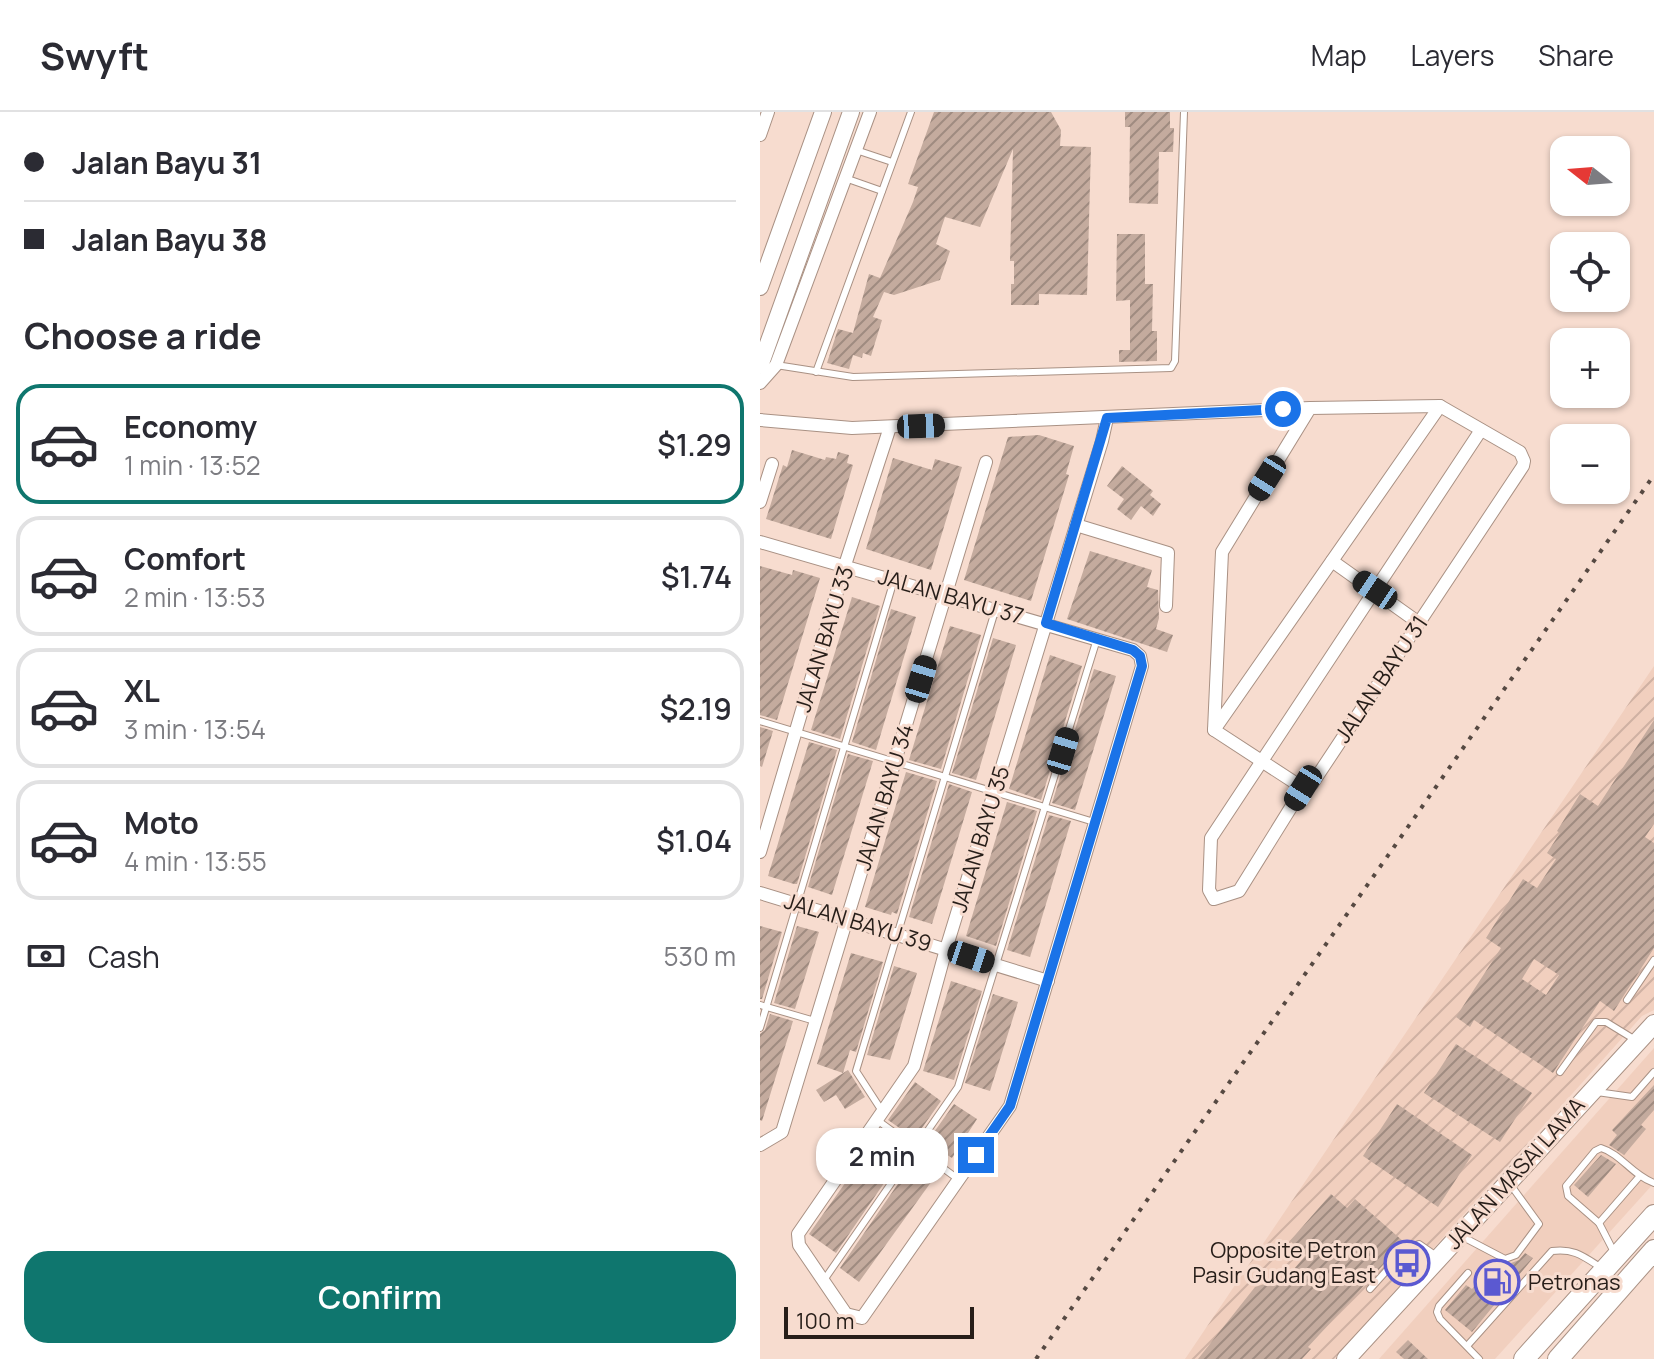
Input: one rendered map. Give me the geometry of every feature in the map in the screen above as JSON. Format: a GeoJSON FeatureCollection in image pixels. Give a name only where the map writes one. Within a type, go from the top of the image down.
{"type":"FeatureCollection","features":[{"type":"Feature","properties":{"kind":"highway"},"geometry":{"type":"LineString","coordinates":[[1524,1359],[1654,1215]]}},
{"type":"Feature","properties":{"kind":"highway"},"geometry":{"type":"LineString","coordinates":[[1558,1359],[1654,1250]]}},
{"type":"Feature","properties":{"kind":"main road"},"geometry":{"type":"LineString","coordinates":[[760,287],[823,112]]}},
{"type":"Feature","properties":{"kind":"main road"},"geometry":{"type":"LineString","coordinates":[[768,366],[851,112]]}},
{"type":"Feature","properties":{"kind":"main road","name":"JALAN MASAI LAMA"},"geometry":{"type":"LineString","coordinates":[[1346,1359],[1591,1090],[1648,1033]]}},
{"type":"Feature","properties":{"kind":"street"},"geometry":{"type":"LineString","coordinates":[[760,135],[768,112]]}},
{"type":"Feature","properties":{"kind":"street"},"geometry":{"type":"LineString","coordinates":[[760,383],[870,112]]}},
{"type":"Feature","properties":{"kind":"street"},"geometry":{"type":"LineString","coordinates":[[760,420],[852,428],[1310,408],[1440,406]]}},
{"type":"Feature","properties":{"kind":"street"},"geometry":{"type":"LineString","coordinates":[[1214,730],[1440,406]]}},
{"type":"Feature","properties":{"kind":"street","name":"JALAN BAYU 31"},"geometry":{"type":"LineString","coordinates":[[1262,761],[1211,838],[1209,890],[1214,899],[1239,891],[1303,788],[1312,784],[1524,461],[1520,452],[1440,406]]}},
{"type":"Feature","properties":{"kind":"street"},"geometry":{"type":"LineString","coordinates":[[1214,730],[1222,550],[1310,408]]}},
{"type":"Feature","properties":{"kind":"street","name":"JALAN BAYU 35"},"geometry":{"type":"LineString","coordinates":[[824,1281],[799,1245],[798,1234],[914,1066],[946,949],[1107,418]]}},
{"type":"Feature","properties":{"kind":"street","name":"JALAN BAYU 33"},"geometry":{"type":"LineString","coordinates":[[760,852],[845,565],[890,427]]}},
{"type":"Feature","properties":{"kind":"street"},"geometry":{"type":"LineString","coordinates":[[1262,761],[1481,430]]}},
{"type":"Feature","properties":{"kind":"street","name":"JALAN BAYU 34"},"geometry":{"type":"LineString","coordinates":[[760,1145],[782,1132],[986,462]]}},
{"type":"Feature","properties":{"kind":"street"},"geometry":{"type":"LineString","coordinates":[[760,502],[772,464]]}},
{"type":"Feature","properties":{"kind":"street"},"geometry":{"type":"LineString","coordinates":[[1076,525],[1168,553],[1166,606]]}},
{"type":"Feature","properties":{"kind":"street","name":"JALAN BAYU 37"},"geometry":{"type":"LineString","coordinates":[[760,542],[1133,650],[1140,656],[1142,666],[1095,822]]}},
{"type":"Feature","properties":{"kind":"street"},"geometry":{"type":"LineString","coordinates":[[1332,561],[1419,623]]}},
{"type":"Feature","properties":{"kind":"street"},"geometry":{"type":"LineString","coordinates":[[1214,730],[1303,788]]}},
{"type":"Feature","properties":{"kind":"street"},"geometry":{"type":"LineString","coordinates":[[824,1281],[846,1314],[862,1318],[1010,1106],[1095,822]]}},
{"type":"Feature","properties":{"kind":"street","name":"JALAN BAYU 39"},"geometry":{"type":"LineString","coordinates":[[760,893],[1048,981]]}},
{"type":"Feature","properties":{"kind":"lane"},"geometry":{"type":"LineString","coordinates":[[816,372],[911,112]]}},
{"type":"Feature","properties":{"kind":"lane"},"geometry":{"type":"LineString","coordinates":[[768,366],[853,377],[1171,368],[1175,361],[1184,112]]}},
{"type":"Feature","properties":{"kind":"lane"},"geometry":{"type":"LineString","coordinates":[[856,150],[892,162]]}},
{"type":"Feature","properties":{"kind":"lane"},"geometry":{"type":"LineString","coordinates":[[845,178],[882,191]]}},
{"type":"Feature","properties":{"kind":"lane"},"geometry":{"type":"LineString","coordinates":[[760,1028],[763,1006],[797,904],[894,580]]}},
{"type":"Feature","properties":{"kind":"lane"},"geometry":{"type":"LineString","coordinates":[[959,1179],[879,1116],[856,1071],[995,609]]}},
{"type":"Feature","properties":{"kind":"lane"},"geometry":{"type":"LineString","coordinates":[[824,1281],[958,1087],[1097,639]]}},
{"type":"Feature","properties":{"kind":"lane"},"geometry":{"type":"LineString","coordinates":[[760,721],[1095,822]]}},
{"type":"Feature","properties":{"kind":"lane"},"geometry":{"type":"LineString","coordinates":[[1627,1000],[1654,960]]}},
{"type":"Feature","properties":{"kind":"lane"},"geometry":{"type":"LineString","coordinates":[[763,1006],[815,1021]]}},
{"type":"Feature","properties":{"kind":"lane"},"geometry":{"type":"LineString","coordinates":[[1560,1072],[1596,1022],[1648,1033]]}},
{"type":"Feature","properties":{"kind":"lane"},"geometry":{"type":"LineString","coordinates":[[1591,1090],[1632,1097],[1654,1072]]}},
{"type":"Feature","properties":{"kind":"lane"},"geometry":{"type":"LineString","coordinates":[[1611,1264],[1599,1223],[1568,1196],[1565,1189],[1567,1182],[1601,1148],[1608,1150],[1639,1177],[1654,1183]]}},
{"type":"Feature","properties":{"kind":"lane"},"geometry":{"type":"LineString","coordinates":[[1599,1223],[1639,1177]]}},
{"type":"Feature","properties":{"kind":"lane"},"geometry":{"type":"LineString","coordinates":[[1459,1234],[1505,1259],[1516,1255],[1539,1224],[1508,1181]]}},
{"type":"Feature","properties":{"kind":"lane"},"geometry":{"type":"LineString","coordinates":[[1370,1289],[1413,1245],[1425,1247],[1438,1258]]}},
{"type":"Feature","properties":{"kind":"lane"},"geometry":{"type":"LineString","coordinates":[[1467,1346],[1552,1251],[1576,1251],[1611,1264]]}},
{"type":"Feature","properties":{"kind":"lane"},"geometry":{"type":"LineString","coordinates":[[1468,1273],[1437,1312],[1440,1319],[1479,1359]]}},
{"type":"Feature","properties":{"kind":"shaded area"},"geometry":{"type":"Polygon","coordinates":[[[1654,666],[1654,1010],[1642,1016],[1334,1359],[1185,1359],[1654,666]]]}},
{"type":"Feature","properties":{"kind":"shaded area"},"geometry":{"type":"Polygon","coordinates":[[[1654,1048],[1654,1183],[1495,1359],[1379,1359],[1654,1048]]]}},
{"type":"Feature","properties":{"kind":"building"},"geometry":{"type":"Polygon","coordinates":[[[934,112],[1051,112],[1061,130],[1060,146],[1091,147],[1087,295],[1039,294],[1039,305],[1011,305],[1011,284],[1014,284],[1014,261],[1010,261],[1013,149],[980,227],[945,217],[936,244],[950,251],[940,280],[894,295],[884,292],[873,317],[882,320],[871,356],[863,353],[862,358],[853,355],[849,369],[827,363],[838,329],[853,333],[869,274],[880,278],[913,202],[918,187],[908,184],[934,112]]]}},
{"type":"Feature","properties":{"kind":"building"},"geometry":{"type":"Polygon","coordinates":[[[1125,112],[1170,112],[1170,128],[1174,128],[1173,152],[1159,152],[1158,204],[1129,203],[1130,127],[1125,127],[1125,112]]]}},
{"type":"Feature","properties":{"kind":"building"},"geometry":{"type":"Polygon","coordinates":[[[1117,234],[1145,234],[1145,284],[1153,284],[1152,331],[1157,331],[1157,361],[1119,362],[1119,350],[1130,350],[1130,300],[1116,301],[1117,234]]]}},
{"type":"Feature","properties":{"kind":"building"},"geometry":{"type":"Polygon","coordinates":[[[1039,435],[1074,446],[1066,474],[1069,475],[1031,601],[964,580],[1008,437],[1039,435]]]}},
{"type":"Feature","properties":{"kind":"building"},"geometry":{"type":"Polygon","coordinates":[[[792,450],[825,460],[826,457],[836,459],[838,452],[849,455],[847,463],[853,465],[831,539],[766,519],[783,465],[787,467],[792,450]]]}},
{"type":"Feature","properties":{"kind":"building"},"geometry":{"type":"Polygon","coordinates":[[[893,458],[932,470],[935,459],[962,467],[931,570],[866,549],[893,458]]]}},
{"type":"Feature","properties":{"kind":"building"},"geometry":{"type":"Polygon","coordinates":[[[1122,466],[1153,491],[1150,495],[1161,504],[1153,516],[1141,506],[1131,520],[1117,509],[1124,499],[1107,486],[1122,466]]]}},
{"type":"Feature","properties":{"kind":"building"},"geometry":{"type":"Polygon","coordinates":[[[1090,551],[1152,570],[1147,587],[1158,590],[1159,618],[1156,629],[1173,635],[1167,652],[1067,619],[1090,551]]]}},
{"type":"Feature","properties":{"kind":"building"},"geometry":{"type":"Polygon","coordinates":[[[760,566],[792,575],[793,570],[820,578],[777,720],[760,715],[760,566]]]}},
{"type":"Feature","properties":{"kind":"building"},"geometry":{"type":"Polygon","coordinates":[[[852,597],[880,606],[840,739],[811,730],[852,597]]]}},
{"type":"Feature","properties":{"kind":"building"},"geometry":{"type":"Polygon","coordinates":[[[891,609],[916,617],[876,750],[852,742],[891,609]]]}},
{"type":"Feature","properties":{"kind":"building"},"geometry":{"type":"Polygon","coordinates":[[[950,626],[981,635],[941,769],[909,760],[950,626]]]}},
{"type":"Feature","properties":{"kind":"building"},"geometry":{"type":"Polygon","coordinates":[[[993,638],[1016,645],[976,780],[952,773],[993,638]]]}},
{"type":"Feature","properties":{"kind":"building"},"geometry":{"type":"Polygon","coordinates":[[[1050,655],[1082,666],[1041,800],[1009,789],[1050,655]]]}},
{"type":"Feature","properties":{"kind":"building"},"geometry":{"type":"Polygon","coordinates":[[[1094,669],[1116,676],[1075,810],[1052,803],[1094,669]]]}},
{"type":"Feature","properties":{"kind":"building"},"geometry":{"type":"Polygon","coordinates":[[[1654,720],[1654,824],[1645,837],[1654,843],[1654,948],[1614,1011],[1600,1001],[1553,1073],[1474,1020],[1470,1027],[1456,1017],[1501,948],[1486,938],[1523,879],[1537,888],[1556,859],[1547,853],[1580,794],[1598,806],[1654,720]],[[1534,959],[1522,979],[1546,995],[1559,975],[1534,959]]]}},
{"type":"Feature","properties":{"kind":"building"},"geometry":{"type":"Polygon","coordinates":[[[760,727],[773,731],[762,767],[760,766],[760,727]]]}},
{"type":"Feature","properties":{"kind":"building"},"geometry":{"type":"Polygon","coordinates":[[[809,742],[837,750],[797,884],[794,884],[768,876],[809,742]]]}},
{"type":"Feature","properties":{"kind":"building"},"geometry":{"type":"Polygon","coordinates":[[[848,754],[873,761],[832,895],[808,887],[848,754]]]}},
{"type":"Feature","properties":{"kind":"building"},"geometry":{"type":"Polygon","coordinates":[[[906,772],[937,781],[897,914],[892,912],[891,915],[865,907],[906,772]]]}},
{"type":"Feature","properties":{"kind":"building"},"geometry":{"type":"Polygon","coordinates":[[[949,784],[972,792],[932,924],[909,917],[949,784]]]}},
{"type":"Feature","properties":{"kind":"building"},"geometry":{"type":"Polygon","coordinates":[[[1007,802],[1037,811],[996,946],[966,936],[1007,802]]]}},
{"type":"Feature","properties":{"kind":"building"},"geometry":{"type":"Polygon","coordinates":[[[1049,815],[1071,821],[1030,957],[1007,950],[1049,815]]]}},
{"type":"Feature","properties":{"kind":"building"},"geometry":{"type":"Polygon","coordinates":[[[760,926],[782,932],[762,999],[760,999],[760,926]]]}},
{"type":"Feature","properties":{"kind":"building"},"geometry":{"type":"Polygon","coordinates":[[[797,926],[819,932],[795,1009],[774,1003],[797,926]]]}},
{"type":"Feature","properties":{"kind":"building"},"geometry":{"type":"Polygon","coordinates":[[[851,953],[883,962],[856,1052],[850,1050],[843,1073],[817,1064],[851,953]]]}},
{"type":"Feature","properties":{"kind":"building"},"geometry":{"type":"Polygon","coordinates":[[[894,966],[917,973],[890,1060],[867,1055],[894,966]]]}},
{"type":"Feature","properties":{"kind":"building"},"geometry":{"type":"Polygon","coordinates":[[[951,981],[982,991],[954,1080],[923,1071],[951,981]]]}},
{"type":"Feature","properties":{"kind":"building"},"geometry":{"type":"Polygon","coordinates":[[[993,994],[1018,1002],[990,1091],[965,1083],[993,994]]]}},
{"type":"Feature","properties":{"kind":"building"},"geometry":{"type":"Polygon","coordinates":[[[770,1014],[793,1021],[762,1121],[760,1034],[765,1030],[770,1014]]]}},
{"type":"Feature","properties":{"kind":"building"},"geometry":{"type":"Polygon","coordinates":[[[1456,1044],[1532,1093],[1500,1142],[1424,1093],[1456,1044]]]}},
{"type":"Feature","properties":{"kind":"building"},"geometry":{"type":"Polygon","coordinates":[[[848,1070],[865,1097],[845,1109],[836,1095],[824,1102],[816,1090],[848,1070]]]}},
{"type":"Feature","properties":{"kind":"building"},"geometry":{"type":"Polygon","coordinates":[[[915,1082],[941,1101],[917,1135],[913,1132],[911,1136],[888,1120],[915,1082]]]}},
{"type":"Feature","properties":{"kind":"building"},"geometry":{"type":"Polygon","coordinates":[[[1654,1085],[1654,1110],[1641,1125],[1646,1129],[1624,1155],[1609,1145],[1617,1135],[1612,1130],[1654,1085]]]}},
{"type":"Feature","properties":{"kind":"building"},"geometry":{"type":"Polygon","coordinates":[[[954,1104],[977,1119],[952,1158],[927,1142],[954,1104]]]}},
{"type":"Feature","properties":{"kind":"building"},"geometry":{"type":"Polygon","coordinates":[[[1397,1104],[1472,1155],[1438,1207],[1363,1156],[1397,1104]]]}},
{"type":"Feature","properties":{"kind":"building"},"geometry":{"type":"Polygon","coordinates":[[[877,1138],[902,1157],[836,1253],[809,1234],[877,1138]]]}},
{"type":"Feature","properties":{"kind":"building"},"geometry":{"type":"Polygon","coordinates":[[[1601,1155],[1616,1164],[1588,1197],[1574,1185],[1601,1155]]]}},
{"type":"Feature","properties":{"kind":"building"},"geometry":{"type":"Polygon","coordinates":[[[913,1162],[934,1178],[859,1282],[840,1268],[913,1162]]]}},
{"type":"Feature","properties":{"kind":"building"},"geometry":{"type":"Polygon","coordinates":[[[1331,1194],[1347,1208],[1355,1199],[1404,1242],[1308,1347],[1311,1349],[1302,1359],[1198,1359],[1255,1287],[1277,1280],[1281,1284],[1306,1255],[1290,1241],[1331,1194]]]}},
{"type":"Feature","properties":{"kind":"building"},"geometry":{"type":"Polygon","coordinates":[[[1525,1253],[1533,1258],[1472,1332],[1445,1310],[1466,1285],[1472,1289],[1479,1280],[1484,1283],[1495,1270],[1499,1273],[1525,1253]]]}},
{"type":"Feature","properties":{"kind":"building"},"geometry":{"type":"Polygon","coordinates":[[[1408,1340],[1428,1359],[1404,1359],[1396,1352],[1408,1340]]]}},
{"type":"Feature","properties":{"kind":"railway"},"geometry":{"type":"LineString","coordinates":[[1036,1359],[1654,475]]}},
{"type":"Feature","properties":{"kind":"place","name":"Opposite Petron Pasir Gudang East"},"geometry":{"type":"Point","coordinates":[1407,1263]}},
{"type":"Feature","properties":{"kind":"place","name":"Petronas"},"geometry":{"type":"Point","coordinates":[1497,1282]}},
{"type":"Feature","properties":{"kind":"route"},"geometry":{"type":"LineString","coordinates":[[976,1155],[1010,1106],[1142,666],[1140,656],[1133,650],[1046,623],[1107,418],[1283,409]]}}]}
